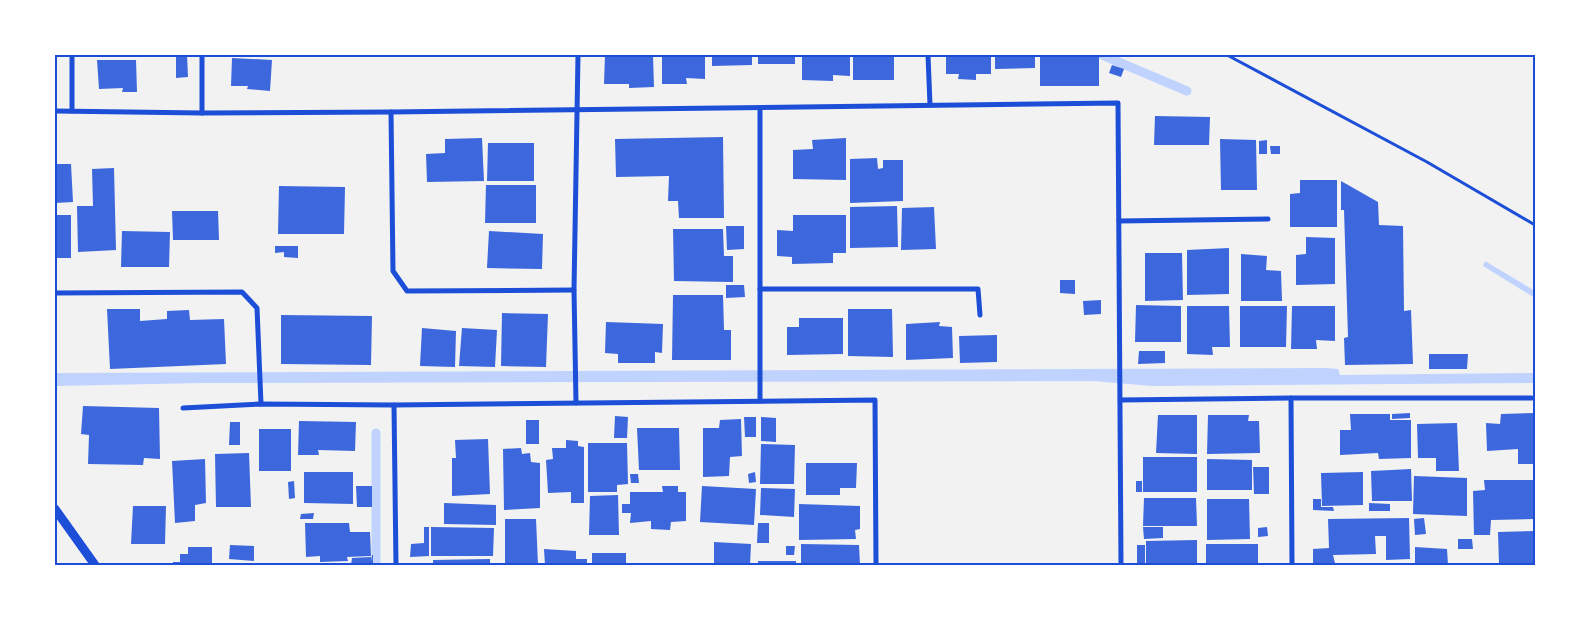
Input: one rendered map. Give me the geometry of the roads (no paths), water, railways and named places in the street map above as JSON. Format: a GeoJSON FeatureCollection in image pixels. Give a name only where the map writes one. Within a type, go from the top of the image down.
{"type":"FeatureCollection","features":[{"type":"Feature","properties":{"kind":"street"},"geometry":{"type":"LineString","coordinates":[[72,55],[72,111]]}},
{"type":"Feature","properties":{"kind":"street"},"geometry":{"type":"LineString","coordinates":[[202,55],[202,113]]}},
{"type":"Feature","properties":{"kind":"street"},"geometry":{"type":"LineString","coordinates":[[576,403],[574,290],[578,55]]}},
{"type":"Feature","properties":{"kind":"street"},"geometry":{"type":"LineString","coordinates":[[928,55],[930,105]]}},
{"type":"Feature","properties":{"kind":"street"},"geometry":{"type":"LineString","coordinates":[[55,111],[202,113],[391,112],[1118,103],[1121,565]]}},
{"type":"Feature","properties":{"kind":"street"},"geometry":{"type":"LineString","coordinates":[[760,108],[760,401]]}},
{"type":"Feature","properties":{"kind":"street"},"geometry":{"type":"LineString","coordinates":[[391,112],[393,271],[407,291],[574,290]]}},
{"type":"Feature","properties":{"kind":"street"},"geometry":{"type":"LineString","coordinates":[[1119,221],[1268,219]]}},
{"type":"Feature","properties":{"kind":"street"},"geometry":{"type":"LineString","coordinates":[[760,289],[978,289],[980,315]]}},
{"type":"Feature","properties":{"kind":"street"},"geometry":{"type":"LineString","coordinates":[[55,293],[242,292],[257,308],[261,404]]}},
{"type":"Feature","properties":{"kind":"street"},"geometry":{"type":"LineString","coordinates":[[1291,398],[1292,565]]}},
{"type":"Feature","properties":{"kind":"street"},"geometry":{"type":"LineString","coordinates":[[1120,400],[1532,398]]}},
{"type":"Feature","properties":{"kind":"street"},"geometry":{"type":"LineString","coordinates":[[183,408],[261,404],[394,405],[875,400],[876,565]]}},
{"type":"Feature","properties":{"kind":"street"},"geometry":{"type":"LineString","coordinates":[[394,405],[396,565]]}},
{"type":"Feature","properties":{"kind":"street"},"geometry":{"type":"LineString","coordinates":[[55,509],[95,565]]}},
{"type":"Feature","properties":{"kind":"water"},"geometry":{"type":"Polygon","coordinates":[[[1485,261],[1535,291],[1535,298],[1483,266],[1485,261]]]}},
{"type":"Feature","properties":{"kind":"water"},"geometry":{"type":"Polygon","coordinates":[[[1338,369],[1340,375],[1535,373],[1535,383],[1152,386],[1093,381],[202,383],[55,386],[55,373],[1338,369]]]}},
{"type":"Feature","properties":{"kind":"waterway"},"geometry":{"type":"LineString","coordinates":[[1102,55],[1187,91]]}},
{"type":"Feature","properties":{"kind":"waterway"},"geometry":{"type":"LineString","coordinates":[[376,433],[376,565]]}}]}
